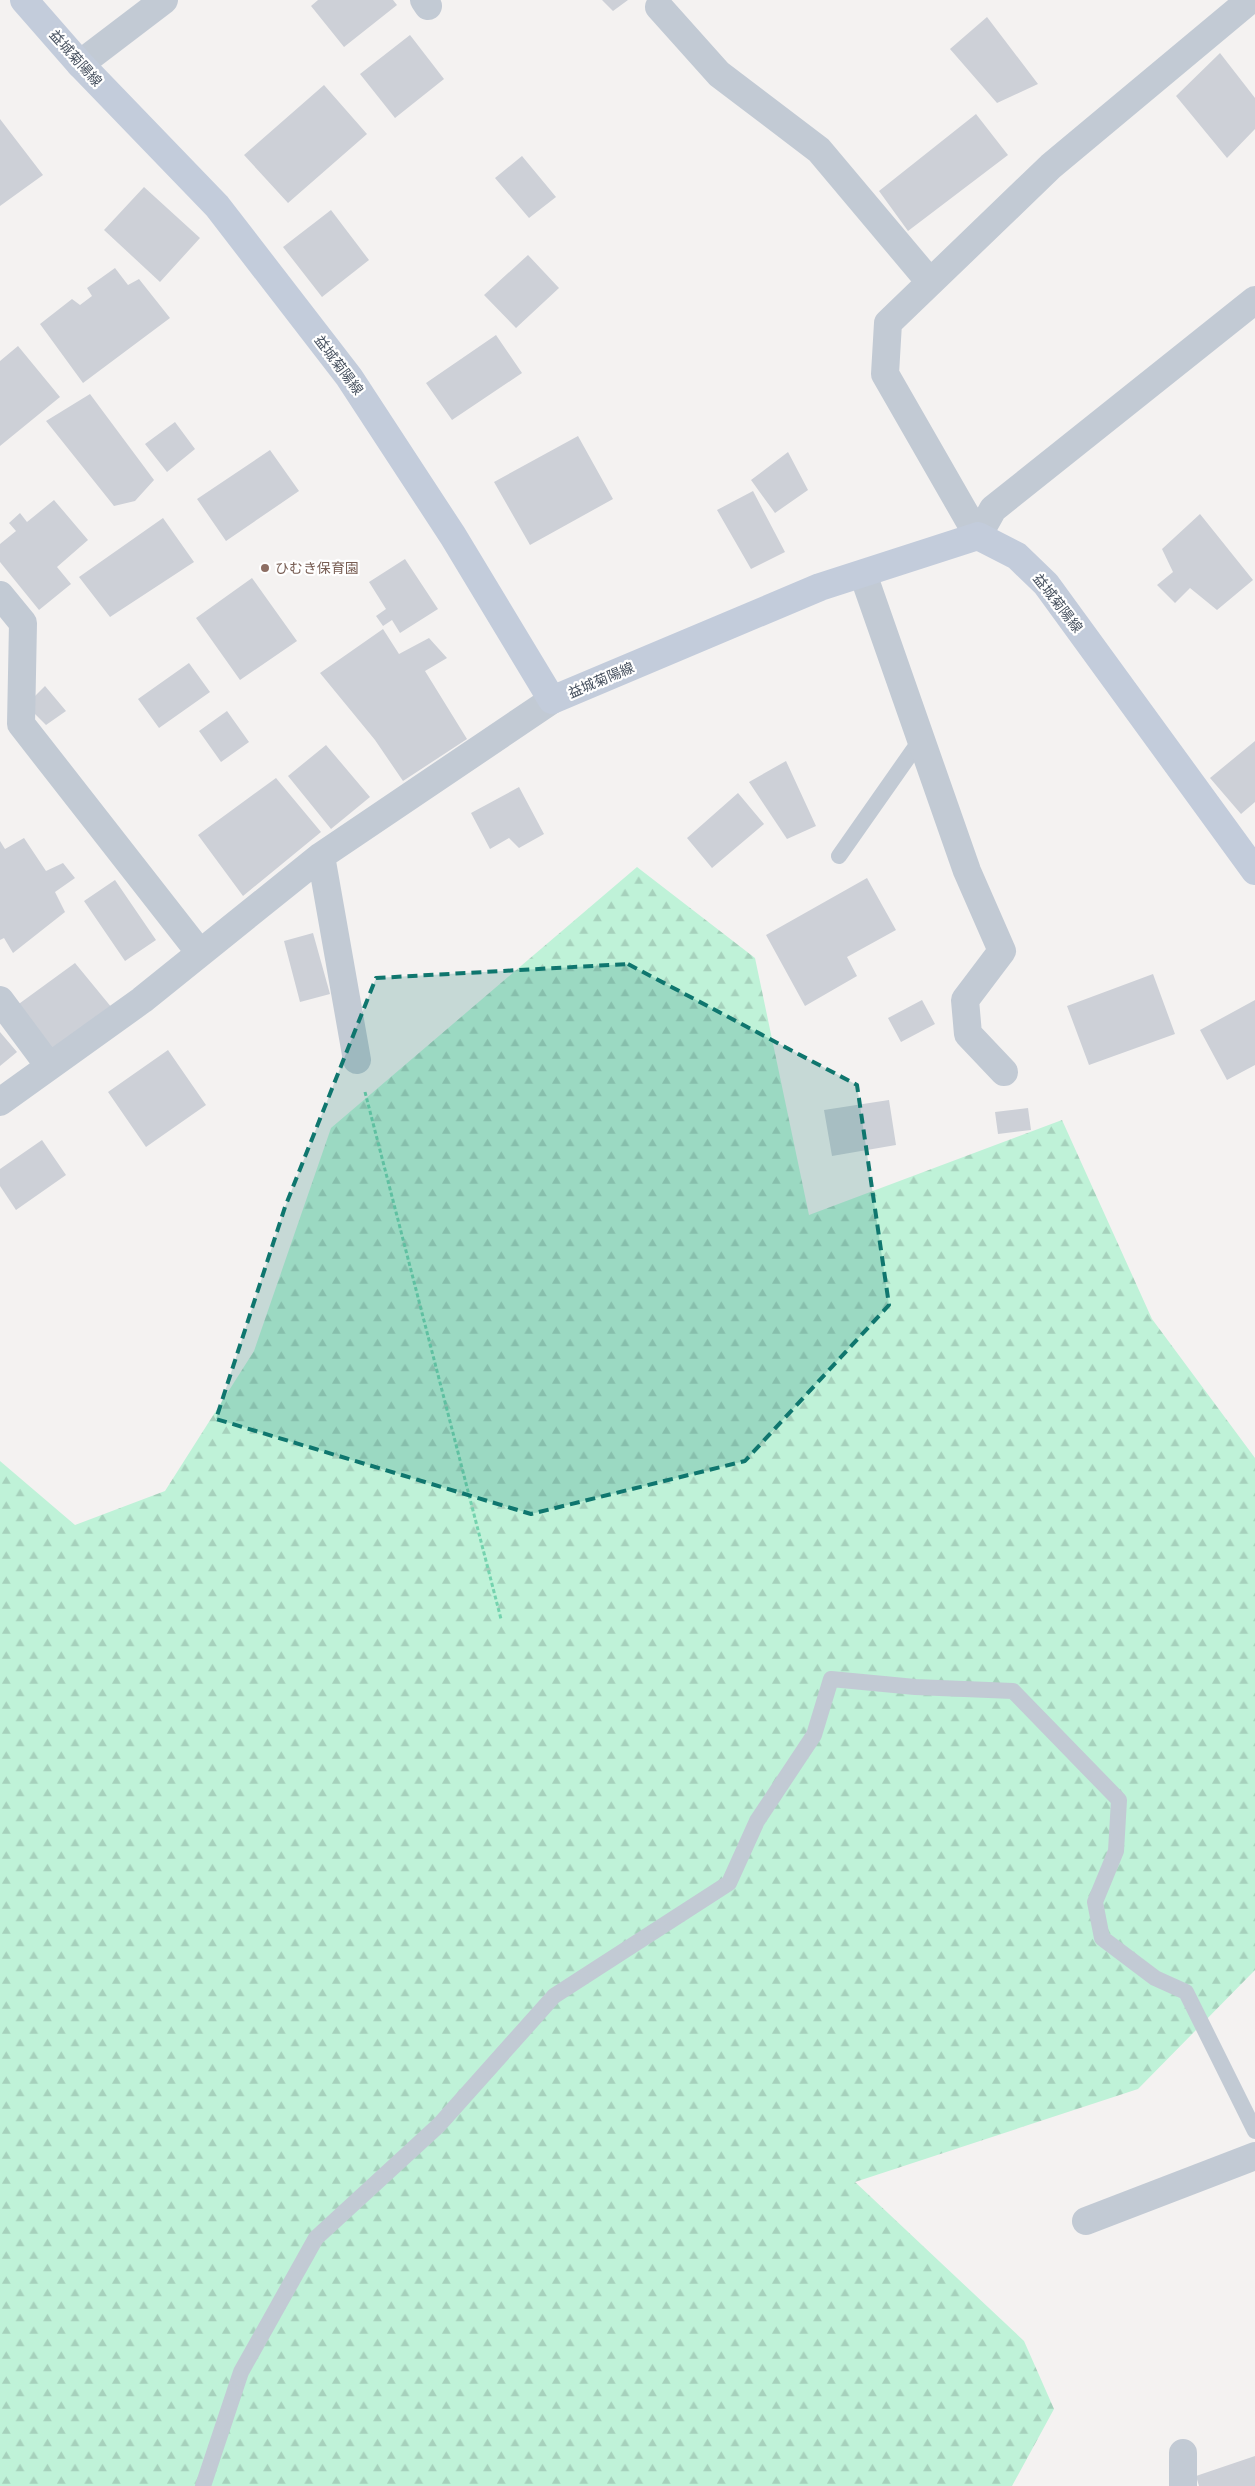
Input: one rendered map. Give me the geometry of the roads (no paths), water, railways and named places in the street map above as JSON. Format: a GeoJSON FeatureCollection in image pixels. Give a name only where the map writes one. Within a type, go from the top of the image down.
{"type":"FeatureCollection","features":[{"type":"Feature","properties":{"kind":"main road","name":"益城菊陽線"},"geometry":{"type":"LineString","coordinates":[[24,0],[80,64],[217,206],[349,377],[453,536],[552,700],[820,587],[978,536],[1017,556],[1046,584],[1254,868]]}},
{"type":"Feature","properties":{"kind":"street"},"geometry":{"type":"LineString","coordinates":[[80,64],[164,0]]}},
{"type":"Feature","properties":{"kind":"street"},"geometry":{"type":"LineString","coordinates":[[978,536],[885,374],[888,323],[1051,166],[1250,0]]}},
{"type":"Feature","properties":{"kind":"street"},"geometry":{"type":"LineString","coordinates":[[659,7],[719,74],[819,150],[930,282]]}},
{"type":"Feature","properties":{"kind":"street"},"geometry":{"type":"LineString","coordinates":[[978,536],[993,509],[1255,300]]}},
{"type":"Feature","properties":{"kind":"street"},"geometry":{"type":"LineString","coordinates":[[863,574],[967,871],[1002,951],[965,1000],[968,1034],[1004,1072]]}},
{"type":"Feature","properties":{"kind":"street"},"geometry":{"type":"LineString","coordinates":[[0,595],[23,623],[21,724],[200,953]]}},
{"type":"Feature","properties":{"kind":"street"},"geometry":{"type":"LineString","coordinates":[[0,1102],[142,1000],[321,856],[552,700]]}},
{"type":"Feature","properties":{"kind":"street"},"geometry":{"type":"LineString","coordinates":[[321,856],[357,1060]]}},
{"type":"Feature","properties":{"kind":"street"},"geometry":{"type":"LineString","coordinates":[[0,1000],[49,1066]]}},
{"type":"Feature","properties":{"kind":"street"},"geometry":{"type":"LineString","coordinates":[[1086,2221],[1255,2156]]}},
{"type":"Feature","properties":{"kind":"street"},"geometry":{"type":"LineString","coordinates":[[1183,2453],[1183,2486]]}},
{"type":"Feature","properties":{"kind":"lane"},"geometry":{"type":"LineString","coordinates":[[839,856],[921,739]]}},
{"type":"Feature","properties":{"kind":"lane"},"geometry":{"type":"LineString","coordinates":[[202,2486],[241,2372],[316,2238],[439,2125],[554,1996],[729,1883],[757,1821],[814,1735],[831,1678],[915,1687],[1013,1691],[1119,1800],[1116,1851],[1095,1902],[1102,1938],[1155,1978],[1186,1992],[1255,2131]]}},
{"type":"Feature","properties":{"kind":"place","name":"ひむき保育園"},"geometry":{"type":"Point","coordinates":[265,568]}}]}
